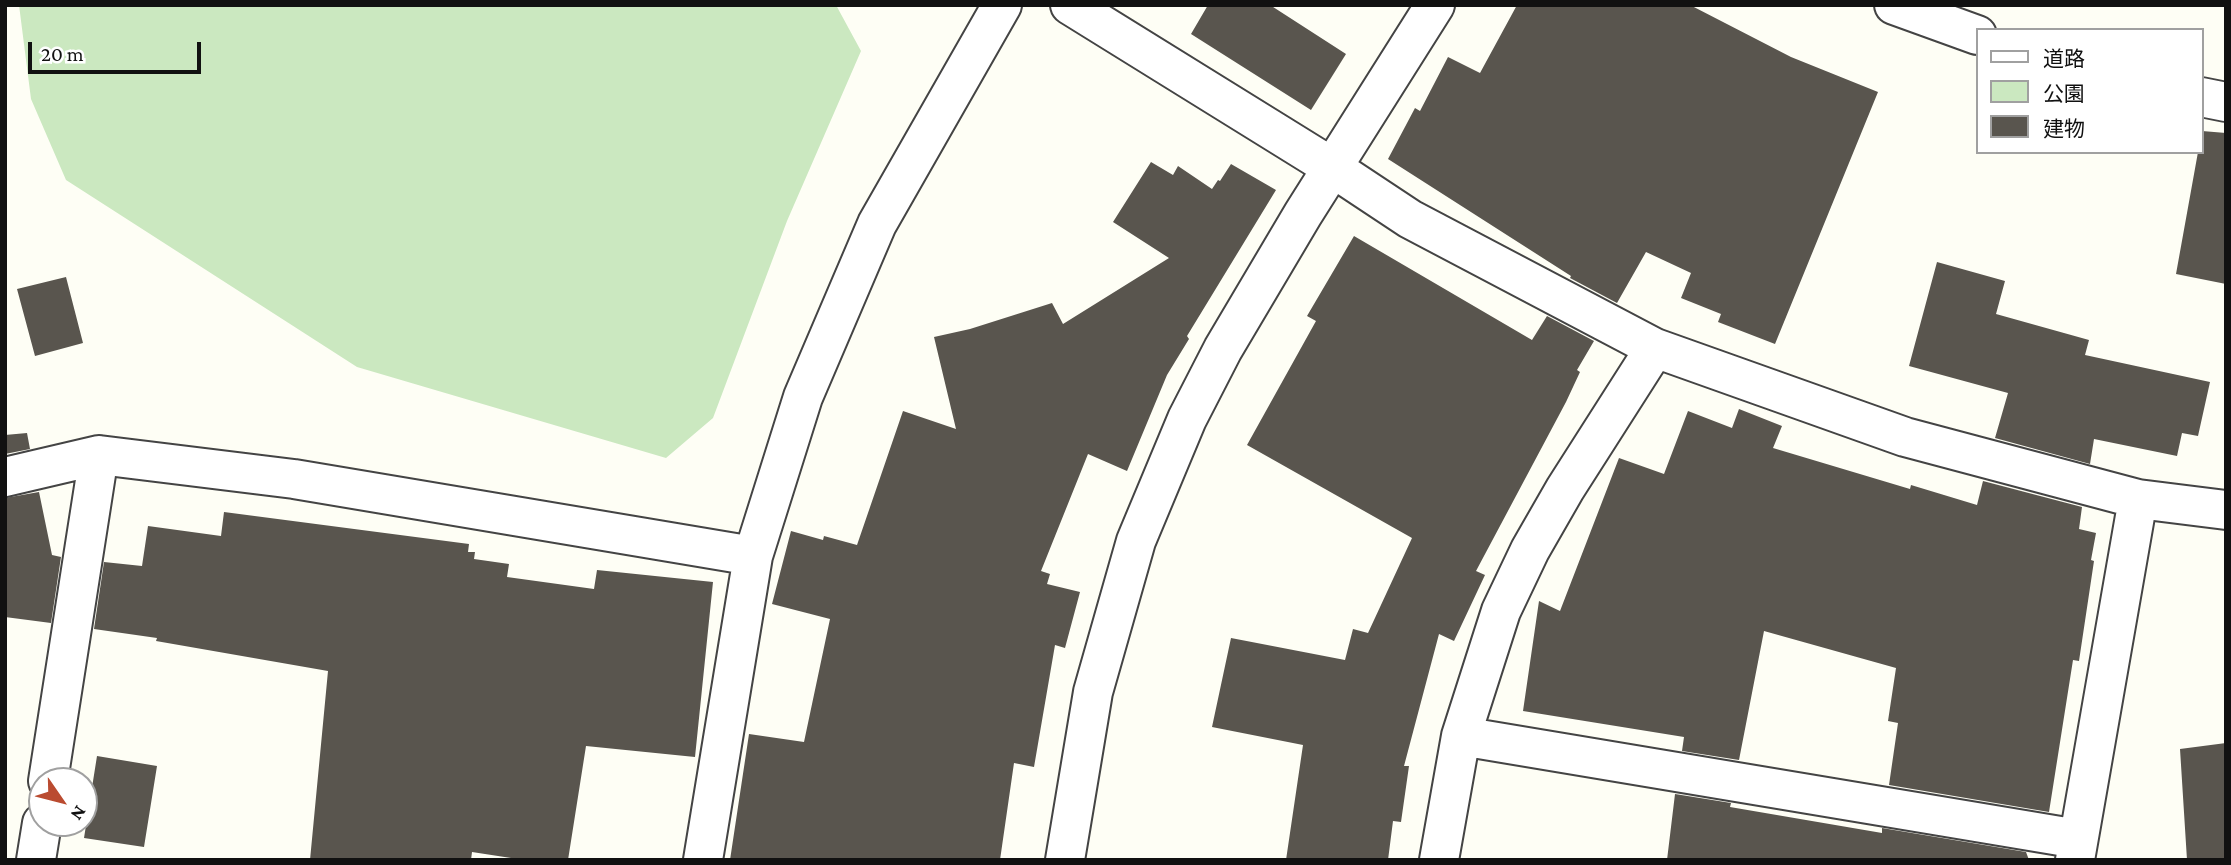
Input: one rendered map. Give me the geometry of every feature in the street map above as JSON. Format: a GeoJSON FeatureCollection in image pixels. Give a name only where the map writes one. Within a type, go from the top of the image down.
{"type":"FeatureCollection","features":[{"type":"Feature","properties":{"kind":"street"},"geometry":{"type":"LineString","coordinates":[[703,860],[752,556],[803,397],[877,224],[1002,5]]}},
{"type":"Feature","properties":{"kind":"street"},"geometry":{"type":"LineString","coordinates":[[1070,5],[1410,219],[1656,348],[1905,437],[2138,499],[2226,510]]}},
{"type":"Feature","properties":{"kind":"street"},"geometry":{"type":"LineString","coordinates":[[1065,860],[1093,692],[1136,541],[1187,419],[1223,349],[1332,168],[1435,5]]}},
{"type":"Feature","properties":{"kind":"street"},"geometry":{"type":"LineString","coordinates":[[1894,5],[1976,35]]}},
{"type":"Feature","properties":{"kind":"street"},"geometry":{"type":"LineString","coordinates":[[2203,97],[2226,102]]}},
{"type":"Feature","properties":{"kind":"street"},"geometry":{"type":"LineString","coordinates":[[1439,860],[1461,736],[1500,611],[1530,550],[1565,489],[1656,348]]}},
{"type":"Feature","properties":{"kind":"street"},"geometry":{"type":"LineString","coordinates":[[5,477],[99,455],[294,480],[752,556]]}},
{"type":"Feature","properties":{"kind":"street"},"geometry":{"type":"LineString","coordinates":[[50,767],[99,455]]}},
{"type":"Feature","properties":{"kind":"street"},"geometry":{"type":"LineString","coordinates":[[1461,736],[2076,849],[2138,499]]}},
{"type":"Feature","properties":{"kind":"street"},"geometry":{"type":"LineString","coordinates":[[36,860],[40,837]]}},
{"type":"Feature","properties":{"kind":"green space"},"geometry":{"type":"Polygon","coordinates":[[[19,5],[836,5],[861,51],[787,221],[713,418],[666,458],[357,367],[66,180],[31,99],[19,5]]]}},
{"type":"Feature","properties":{"kind":"building"},"geometry":{"type":"Polygon","coordinates":[[[1208,5],[1270,5],[1346,54],[1311,110],[1191,34],[1208,5]]]}},
{"type":"Feature","properties":{"kind":"building"},"geometry":{"type":"Polygon","coordinates":[[[1517,5],[1690,5],[1791,57],[1878,92],[1775,344],[1718,322],[1721,314],[1681,298],[1691,273],[1646,252],[1617,303],[1570,278],[1571,276],[1388,159],[1415,108],[1420,111],[1448,57],[1480,73],[1517,5]]]}},
{"type":"Feature","properties":{"kind":"building"},"geometry":{"type":"Polygon","coordinates":[[[2203,131],[2226,133],[2226,284],[2176,274],[2198,154],[2203,154],[2203,131]]]}},
{"type":"Feature","properties":{"kind":"building"},"geometry":{"type":"Polygon","coordinates":[[[1151,162],[1173,175],[1178,166],[1212,189],[1231,164],[1276,190],[1187,336],[1189,339],[1167,375],[1127,471],[1088,454],[1041,571],[1050,574],[1047,584],[1080,592],[1065,648],[1055,645],[1034,767],[1014,763],[1000,860],[730,860],[749,734],[804,742],[830,619],[772,604],[791,531],[823,540],[824,536],[857,545],[903,411],[956,429],[934,337],[970,329],[1052,303],[1063,324],[1169,258],[1113,222],[1151,162]]]}},
{"type":"Feature","properties":{"kind":"building"},"geometry":{"type":"Polygon","coordinates":[[[1354,236],[1532,340],[1547,316],[1594,341],[1577,370],[1580,372],[1566,402],[1476,571],[1485,575],[1454,641],[1439,634],[1404,766],[1409,766],[1401,822],[1393,821],[1388,860],[1286,860],[1303,745],[1212,727],[1231,638],[1345,660],[1353,629],[1368,633],[1412,538],[1247,445],[1316,321],[1307,316],[1354,236]]]}},
{"type":"Feature","properties":{"kind":"building"},"geometry":{"type":"Polygon","coordinates":[[[1937,262],[2005,281],[1996,314],[2089,340],[2085,355],[2210,382],[2198,436],[2182,433],[2177,456],[2094,439],[2090,464],[1995,438],[2008,393],[1909,366],[1937,262]]]}},
{"type":"Feature","properties":{"kind":"building"},"geometry":{"type":"Polygon","coordinates":[[[66,277],[83,343],[35,356],[17,289],[66,277]]]}},
{"type":"Feature","properties":{"kind":"building"},"geometry":{"type":"Polygon","coordinates":[[[1739,409],[1782,426],[1773,448],[1910,489],[1911,485],[1977,505],[1983,481],[2082,507],[2079,529],[2096,533],[2091,560],[2094,561],[2079,661],[2073,660],[2049,812],[1889,785],[1898,723],[1888,721],[1896,668],[1764,631],[1739,760],[1682,751],[1684,737],[1523,711],[1539,601],[1560,611],[1619,458],[1664,474],[1688,411],[1732,428],[1739,409]]]}},
{"type":"Feature","properties":{"kind":"building"},"geometry":{"type":"Polygon","coordinates":[[[27,433],[30,449],[5,454],[5,435],[27,433]]]}},
{"type":"Feature","properties":{"kind":"building"},"geometry":{"type":"Polygon","coordinates":[[[39,492],[52,555],[61,557],[51,623],[5,617],[5,498],[39,492]]]}},
{"type":"Feature","properties":{"kind":"building"},"geometry":{"type":"Polygon","coordinates":[[[224,512],[469,544],[468,552],[475,552],[474,559],[509,564],[507,577],[594,589],[597,570],[713,582],[695,757],[586,746],[568,860],[524,860],[472,852],[471,860],[310,860],[328,671],[156,641],[157,638],[94,629],[104,562],[142,566],[148,526],[221,536],[224,512]]]}},
{"type":"Feature","properties":{"kind":"building"},"geometry":{"type":"Polygon","coordinates":[[[2226,743],[2226,860],[2187,860],[2180,749],[2226,743]]]}},
{"type":"Feature","properties":{"kind":"building"},"geometry":{"type":"Polygon","coordinates":[[[97,756],[157,766],[144,847],[84,838],[98,837],[98,767],[95,767],[97,756]]]}},
{"type":"Feature","properties":{"kind":"building"},"geometry":{"type":"Polygon","coordinates":[[[1675,794],[1731,803],[1730,807],[1882,833],[1882,828],[2026,852],[2029,860],[1667,860],[1675,794]]]}}]}
